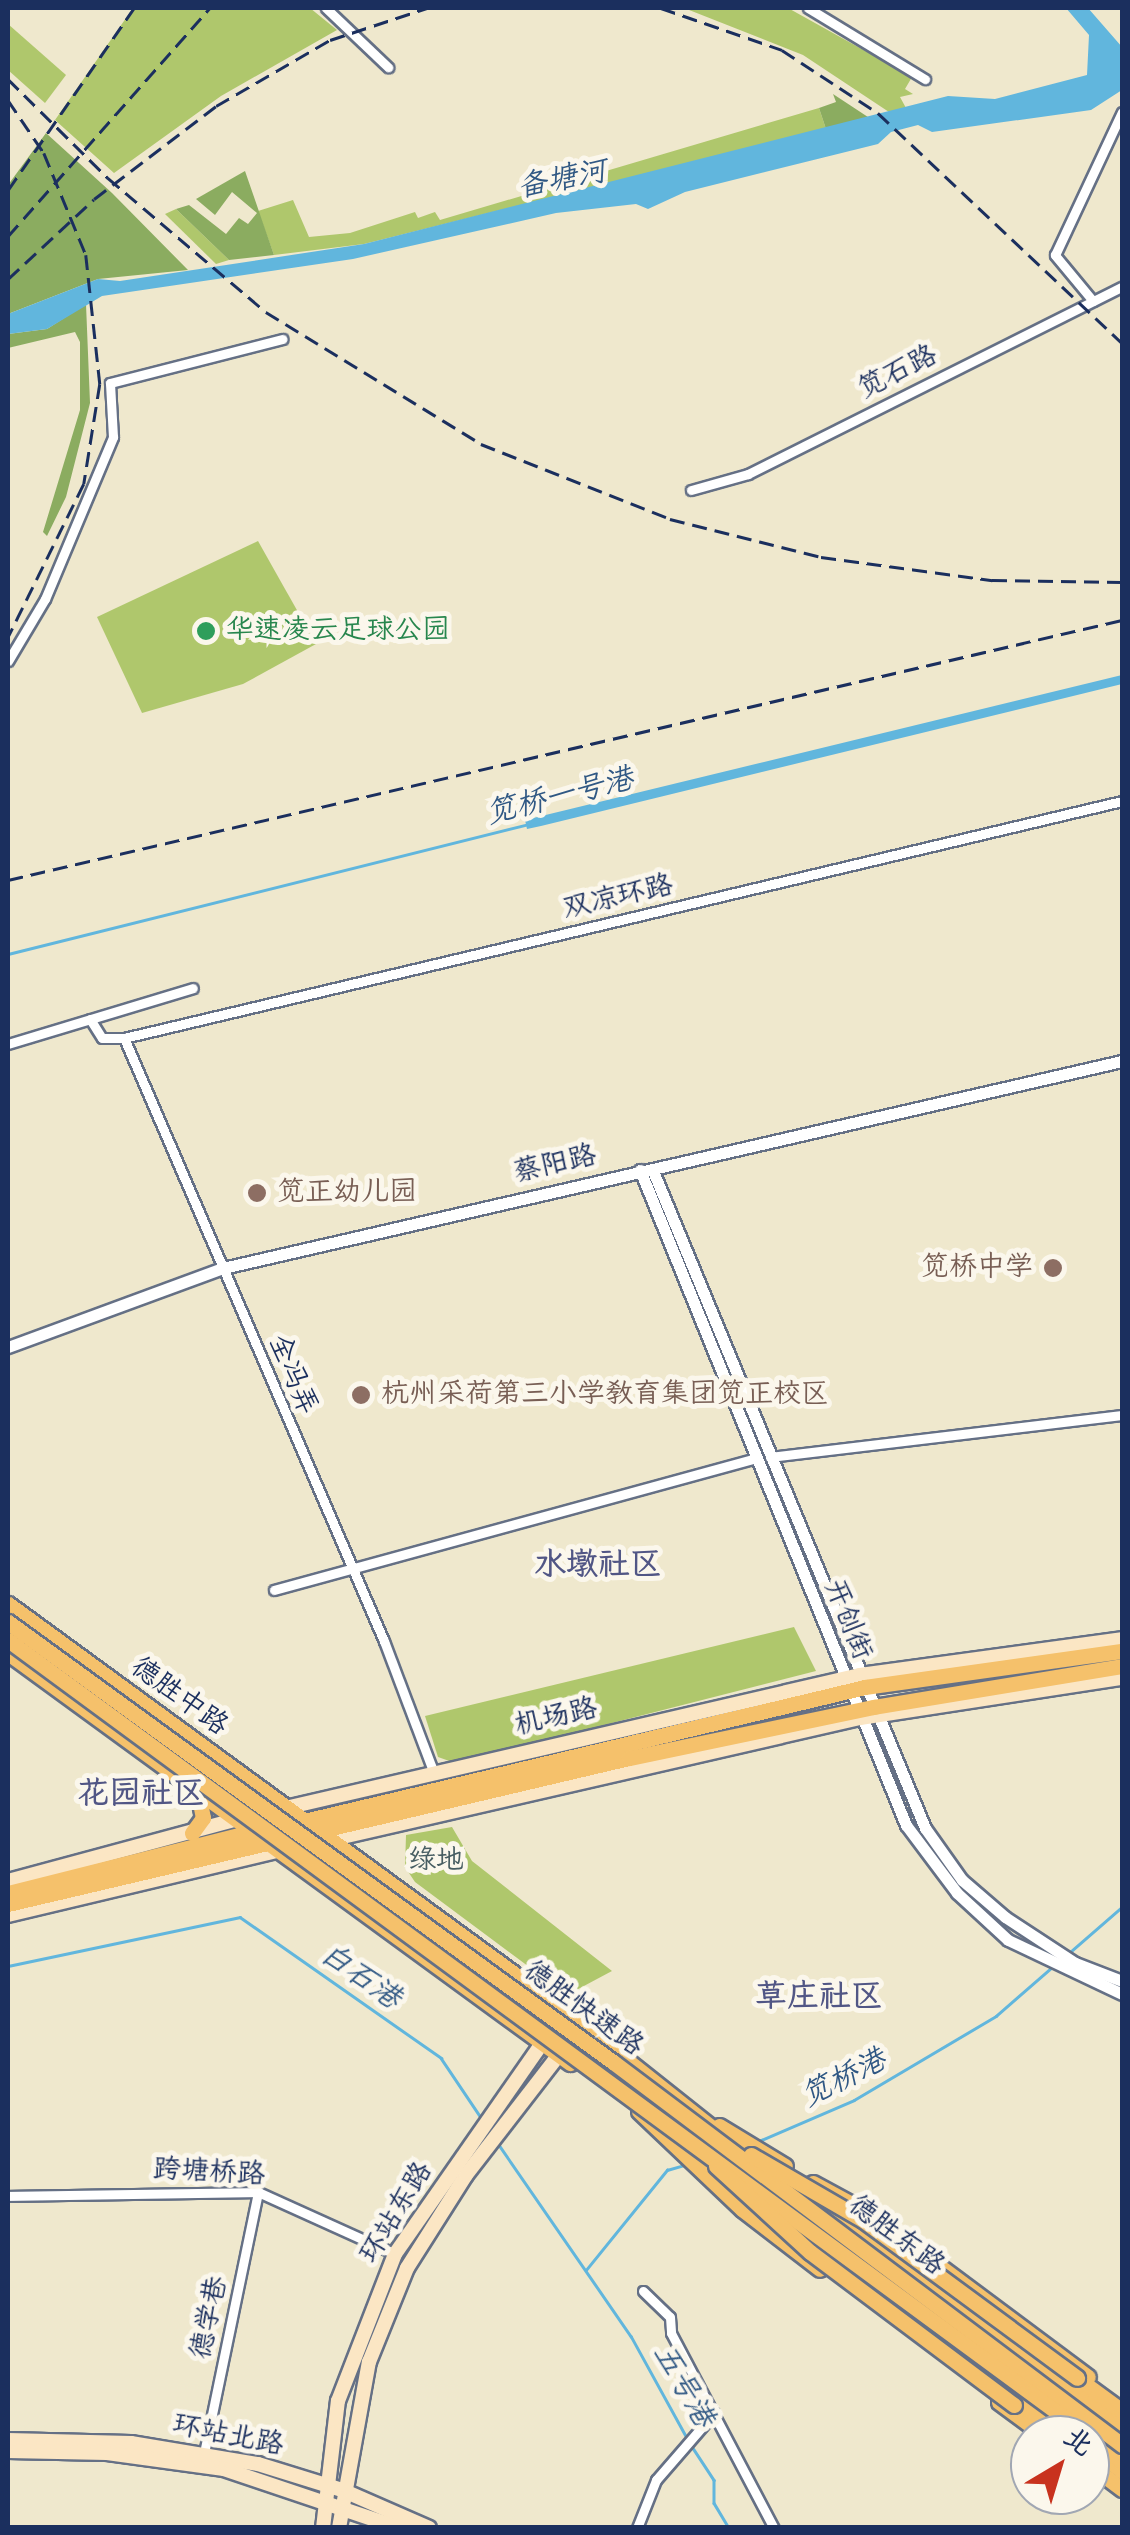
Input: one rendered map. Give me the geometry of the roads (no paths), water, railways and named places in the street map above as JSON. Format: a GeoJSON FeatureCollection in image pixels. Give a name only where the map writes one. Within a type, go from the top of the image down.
{"type":"FeatureCollection","features":[{"type":"Feature","properties":{"kind":"main road","name":"德胜中路"},"geometry":{"type":"LineString","coordinates":[[8,1604],[327,1835]]}},
{"type":"Feature","properties":{"kind":"main road","name":"德胜快速路"},"geometry":{"type":"LineString","coordinates":[[8,1622],[685,2137],[1122,2445]]}},
{"type":"Feature","properties":{"kind":"main road","name":"机场路"},"geometry":{"type":"LineString","coordinates":[[8,1893],[863,1681],[1122,1639]]}},
{"type":"Feature","properties":{"kind":"main road","name":"德胜快速路"},"geometry":{"type":"LineString","coordinates":[[8,1640],[1061,2415]]}},
{"type":"Feature","properties":{"kind":"main road","name":"机场路"},"geometry":{"type":"LineString","coordinates":[[863,1681],[1122,1651]]}},
{"type":"Feature","properties":{"kind":"main road"},"geometry":{"type":"LineString","coordinates":[[8,1653],[272,1847]]}},
{"type":"Feature","properties":{"kind":"main road","name":"机场路"},"geometry":{"type":"LineString","coordinates":[[8,1915],[83,1892],[272,1847],[867,1713],[1122,1666]]}},
{"type":"Feature","properties":{"kind":"main road","name":"机场路"},"geometry":{"type":"LineString","coordinates":[[867,1713],[1122,1678]]}},
{"type":"Feature","properties":{"kind":"main road","name":"机场路"},"geometry":{"type":"LineString","coordinates":[[8,1881],[236,1819],[846,1685]]}},
{"type":"Feature","properties":{"kind":"main road"},"geometry":{"type":"LineString","coordinates":[[192,1833],[204,1808],[195,1789]]}},
{"type":"Feature","properties":{"kind":"main road","name":"德胜东路"},"geometry":{"type":"LineString","coordinates":[[327,1835],[726,2134],[758,2156],[868,2213],[1122,2408]]}},
{"type":"Feature","properties":{"kind":"main road","name":"德胜东路"},"geometry":{"type":"LineString","coordinates":[[272,1847],[559,2055],[639,2111],[685,2137],[712,2171],[783,2241],[1017,2415]]}},
{"type":"Feature","properties":{"kind":"main road"},"geometry":{"type":"LineString","coordinates":[[128,1850],[148,1856]]}},
{"type":"Feature","properties":{"kind":"main road","name":"机场路"},"geometry":{"type":"LineString","coordinates":[[8,1904],[83,1892]]}},
{"type":"Feature","properties":{"kind":"main road","name":"环站东路"},"geometry":{"type":"LineString","coordinates":[[339,2528],[333,2495],[338,2401],[395,2254],[564,2011]]}},
{"type":"Feature","properties":{"kind":"main road","name":"环站东路"},"geometry":{"type":"LineString","coordinates":[[324,2528],[369,2362],[407,2268],[473,2167],[582,2024]]}},
{"type":"Feature","properties":{"kind":"main road"},"geometry":{"type":"LineString","coordinates":[[685,2137],[864,2220],[1122,2408]]}},
{"type":"Feature","properties":{"kind":"main road"},"geometry":{"type":"LineString","coordinates":[[685,2137],[810,2252],[1027,2415]]}},
{"type":"Feature","properties":{"kind":"main road","name":"德胜东路"},"geometry":{"type":"LineString","coordinates":[[758,2156],[799,2196],[1122,2436]]}},
{"type":"Feature","properties":{"kind":"main road","name":"德胜东路"},"geometry":{"type":"LineString","coordinates":[[712,2171],[784,2216],[1048,2415]]}},
{"type":"Feature","properties":{"kind":"main road"},"geometry":{"type":"LineString","coordinates":[[799,2196],[867,2237],[1122,2428]]}},
{"type":"Feature","properties":{"kind":"main road"},"geometry":{"type":"LineString","coordinates":[[784,2216],[843,2267],[1036,2415]]}},
{"type":"Feature","properties":{"kind":"main road","name":"环站北路"},"geometry":{"type":"LineString","coordinates":[[8,2440],[204,2453],[429,2528]]}},
{"type":"Feature","properties":{"kind":"main road","name":"环站北路"},"geometry":{"type":"LineString","coordinates":[[8,2451],[170,2459],[333,2495],[399,2528]]}},
{"type":"Feature","properties":{"kind":"street"},"geometry":{"type":"LineString","coordinates":[[326,8],[388,67]]}},
{"type":"Feature","properties":{"kind":"street"},"geometry":{"type":"LineString","coordinates":[[808,8],[925,79]]}},
{"type":"Feature","properties":{"kind":"street"},"geometry":{"type":"LineString","coordinates":[[1093,301],[1054,255],[1122,112]]}},
{"type":"Feature","properties":{"kind":"street","name":"笕石路"},"geometry":{"type":"LineString","coordinates":[[691,490],[748,474],[1122,287]]}},
{"type":"Feature","properties":{"kind":"street"},"geometry":{"type":"LineString","coordinates":[[8,661],[45,599],[113,437],[110,383],[282,340]]}},
{"type":"Feature","properties":{"kind":"street","name":"双凉环路"},"geometry":{"type":"LineString","coordinates":[[124,1038],[1122,801]]}},
{"type":"Feature","properties":{"kind":"street"},"geometry":{"type":"LineString","coordinates":[[8,1044],[193,988]]}},
{"type":"Feature","properties":{"kind":"street"},"geometry":{"type":"LineString","coordinates":[[90,1019],[102,1038],[124,1038]]}},
{"type":"Feature","properties":{"kind":"street","name":"全冯弄"},"geometry":{"type":"LineString","coordinates":[[124,1038],[434,1773]]}},
{"type":"Feature","properties":{"kind":"street","name":"蔡阳路"},"geometry":{"type":"LineString","coordinates":[[8,1347],[223,1268],[1122,1061]]}},
{"type":"Feature","properties":{"kind":"street","name":"开创街"},"geometry":{"type":"LineString","coordinates":[[646,1170],[863,1681],[867,1713],[899,1811],[934,1867],[984,1920],[1062,1970],[1122,1994]]}},
{"type":"Feature","properties":{"kind":"street","name":"开创街"},"geometry":{"type":"LineString","coordinates":[[646,1170],[846,1685],[867,1713],[925,1828],[962,1880],[1048,1948],[1122,1981]]}},
{"type":"Feature","properties":{"kind":"street"},"geometry":{"type":"LineString","coordinates":[[770,1456],[1122,1415]]}},
{"type":"Feature","properties":{"kind":"street"},"geometry":{"type":"LineString","coordinates":[[274,1590],[755,1458]]}},
{"type":"Feature","properties":{"kind":"street","name":"跨塘桥路"},"geometry":{"type":"LineString","coordinates":[[8,2196],[258,2192],[395,2254]]}},
{"type":"Feature","properties":{"kind":"street","name":"德学巷"},"geometry":{"type":"LineString","coordinates":[[204,2453],[258,2192]]}},
{"type":"Feature","properties":{"kind":"street"},"geometry":{"type":"LineString","coordinates":[[643,2292],[670,2318],[671,2332],[774,2528]]}},
{"type":"Feature","properties":{"kind":"street"},"geometry":{"type":"LineString","coordinates":[[636,2528],[670,2459],[714,2412]]}},
{"type":"Feature","properties":{"kind":"water"},"geometry":{"type":"Polygon","coordinates":[[[1066,8],[1088,8],[1122,47],[1122,90],[1091,110],[932,132],[918,125],[891,132],[878,144],[685,192],[648,209],[636,204],[556,213],[353,259],[102,296],[47,329],[8,334],[8,314],[98,279],[120,281],[364,244],[948,96],[995,99],[1087,75],[1089,35],[1066,8]]]}},
{"type":"Feature","properties":{"kind":"water"},"geometry":{"type":"Polygon","coordinates":[[[1122,675],[1122,684],[527,829],[525,820],[1122,675]]]}},
{"type":"Feature","properties":{"kind":"waterway","name":"笕桥一号港"},"geometry":{"type":"LineString","coordinates":[[8,954],[529,824]]}},
{"type":"Feature","properties":{"kind":"waterway","name":"笕桥港"},"geometry":{"type":"LineString","coordinates":[[1069,1953],[1122,1907]]}},
{"type":"Feature","properties":{"kind":"waterway","name":"白石港"},"geometry":{"type":"LineString","coordinates":[[8,1966],[240,1917],[441,2058],[482,2119]]}},
{"type":"Feature","properties":{"kind":"waterway","name":"笕桥港"},"geometry":{"type":"LineString","coordinates":[[759,2141],[854,2100],[996,2016],[1051,1968]]}},
{"type":"Feature","properties":{"kind":"waterway","name":"五号港"},"geometry":{"type":"LineString","coordinates":[[497,2142],[631,2336],[687,2438]]}},
{"type":"Feature","properties":{"kind":"waterway","name":"笕桥港"},"geometry":{"type":"LineString","coordinates":[[586,2270],[667,2170],[684,2165]]}},
{"type":"Feature","properties":{"kind":"waterway","name":"五号港"},"geometry":{"type":"LineString","coordinates":[[691,2445],[714,2480],[714,2503],[729,2528]]}},
{"type":"Feature","properties":{"kind":"railway"},"geometry":{"type":"LineString","coordinates":[[8,190],[134,8]]}},
{"type":"Feature","properties":{"kind":"railway"},"geometry":{"type":"LineString","coordinates":[[8,236],[210,8]]}},
{"type":"Feature","properties":{"kind":"railway"},"geometry":{"type":"LineString","coordinates":[[8,279],[94,199],[216,106],[330,40],[427,8]]}},
{"type":"Feature","properties":{"kind":"railway"},"geometry":{"type":"LineString","coordinates":[[661,8],[782,50],[878,113],[1122,343]]}},
{"type":"Feature","properties":{"kind":"railway"},"geometry":{"type":"LineString","coordinates":[[8,79],[108,178],[266,312],[481,444],[670,519],[821,557],[992,580],[1122,582]]}},
{"type":"Feature","properties":{"kind":"railway"},"geometry":{"type":"LineString","coordinates":[[8,100],[44,153],[86,255],[100,384],[84,484],[8,638]]}},
{"type":"Feature","properties":{"kind":"railway"},"geometry":{"type":"LineString","coordinates":[[8,880],[1122,620]]}},
{"type":"Feature","properties":{"kind":"place","name":"华速凌云足球公园"},"geometry":{"type":"Point","coordinates":[206,631]}},
{"type":"Feature","properties":{"kind":"place","name":"笕正幼儿园"},"geometry":{"type":"Point","coordinates":[257,1193]}},
{"type":"Feature","properties":{"kind":"place","name":"笕桥中学"},"geometry":{"type":"Point","coordinates":[1053,1268]}},
{"type":"Feature","properties":{"kind":"place","name":"杭州采荷第三小学教育集团笕正校区"},"geometry":{"type":"Point","coordinates":[361,1395]}},
{"type":"Feature","properties":{"kind":"district","name":"水墩社区"},"geometry":{"type":"Point","coordinates":[598,1566]}},
{"type":"Feature","properties":{"kind":"district","name":"花园社区"},"geometry":{"type":"Point","coordinates":[141,1795]}},
{"type":"Feature","properties":{"kind":"district","name":"草庄社区"},"geometry":{"type":"Point","coordinates":[819,1998]}},
{"type":"Feature","properties":{"kind":"water label","name":"备塘河"},"geometry":{"type":"Point","coordinates":[562,180]}},
{"type":"Feature","properties":{"kind":"park label","name":"绿地"},"geometry":{"type":"Point","coordinates":[436,1861]}}]}
